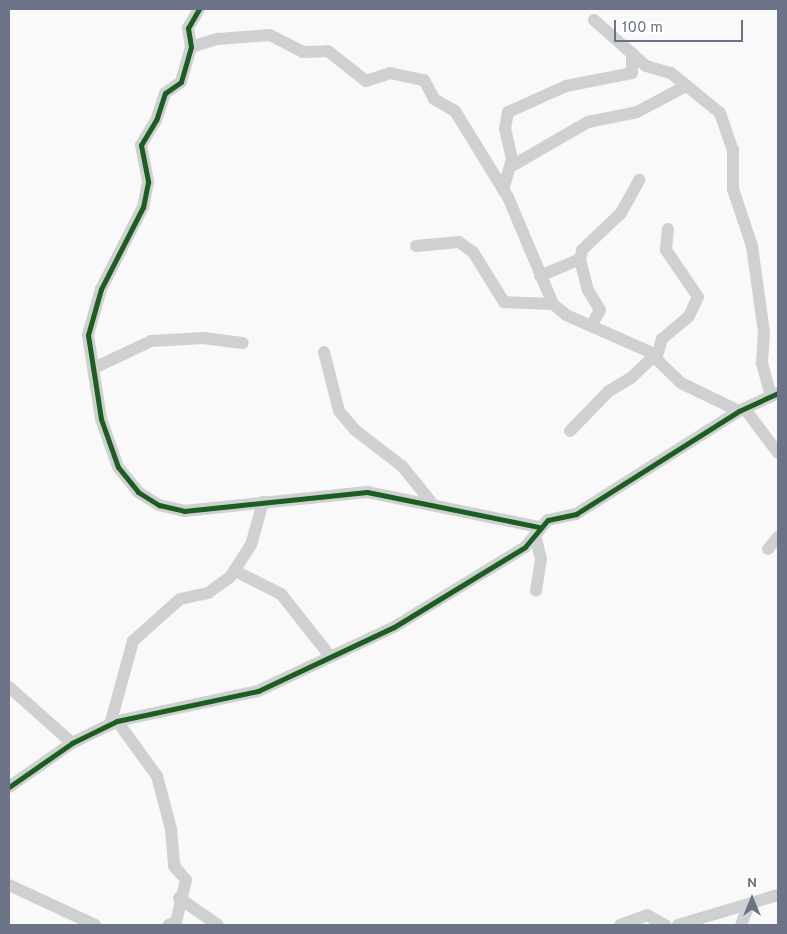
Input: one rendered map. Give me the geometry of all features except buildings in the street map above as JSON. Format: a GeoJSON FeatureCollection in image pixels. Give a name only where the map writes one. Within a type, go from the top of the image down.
{"type":"FeatureCollection","features":[{"type":"Feature","properties":{"kind":"street"},"geometry":{"type":"LineString","coordinates":[[199,9],[188,28],[191,47],[181,82],[165,93],[156,120],[141,144],[148,182],[143,207],[95,304],[88,335],[94,368],[96,396],[110,450],[138,492],[159,505],[184,511],[344,492],[431,502],[537,531]]}},
{"type":"Feature","properties":{"kind":"street"},"geometry":{"type":"LineString","coordinates":[[9,787],[72,744],[113,723],[258,692],[403,622],[497,566],[548,520],[576,514],[742,410],[775,395],[762,363],[764,333],[752,246],[733,189],[730,136],[715,108],[684,87],[671,73],[651,68],[594,20]]}},
{"type":"Feature","properties":{"kind":"street"},"geometry":{"type":"LineString","coordinates":[[191,47],[218,39],[270,35],[302,52],[328,50],[366,82],[390,73],[424,80],[434,98],[459,117],[503,190],[526,232],[540,276],[552,304]]}},
{"type":"Feature","properties":{"kind":"street"},"geometry":{"type":"LineString","coordinates":[[503,190],[510,167],[505,119],[512,108],[566,86],[632,73],[632,52]]}},
{"type":"Feature","properties":{"kind":"street"},"geometry":{"type":"LineString","coordinates":[[510,167],[588,122],[637,112],[684,87]]}},
{"type":"Feature","properties":{"kind":"street"},"geometry":{"type":"LineString","coordinates":[[591,326],[600,310],[588,290],[580,259],[582,250],[621,213],[639,180]]}},
{"type":"Feature","properties":{"kind":"street"},"geometry":{"type":"LineString","coordinates":[[570,431],[609,391],[632,378],[656,356],[662,339],[689,316],[698,297],[666,250],[664,235],[668,229]]}},
{"type":"Feature","properties":{"kind":"street"},"geometry":{"type":"LineString","coordinates":[[416,246],[459,242],[473,252],[504,302],[552,304],[591,326],[656,356],[681,383],[742,410],[778,453]]}},
{"type":"Feature","properties":{"kind":"street"},"geometry":{"type":"LineString","coordinates":[[540,276],[580,259]]}},
{"type":"Feature","properties":{"kind":"street"},"geometry":{"type":"LineString","coordinates":[[94,368],[151,341],[203,338],[243,343]]}},
{"type":"Feature","properties":{"kind":"street"},"geometry":{"type":"LineString","coordinates":[[324,352],[339,411],[354,430],[402,466],[431,502]]}},
{"type":"Feature","properties":{"kind":"street"},"geometry":{"type":"LineString","coordinates":[[113,723],[134,642],[180,599],[208,593],[235,571],[251,545],[263,502]]}},
{"type":"Feature","properties":{"kind":"street"},"geometry":{"type":"LineString","coordinates":[[536,591],[541,559],[537,531]]}},
{"type":"Feature","properties":{"kind":"street"},"geometry":{"type":"LineString","coordinates":[[768,550],[778,537]]}},
{"type":"Feature","properties":{"kind":"street"},"geometry":{"type":"LineString","coordinates":[[235,571],[280,594],[330,656]]}},
{"type":"Feature","properties":{"kind":"street"},"geometry":{"type":"LineString","coordinates":[[9,687],[72,744]]}},
{"type":"Feature","properties":{"kind":"street"},"geometry":{"type":"LineString","coordinates":[[113,723],[157,776],[171,829],[174,866],[187,884],[179,898],[177,920],[170,925]]}},
{"type":"Feature","properties":{"kind":"street"},"geometry":{"type":"LineString","coordinates":[[9,884],[95,925]]}},
{"type":"Feature","properties":{"kind":"street"},"geometry":{"type":"LineString","coordinates":[[678,925],[750,905],[778,895]]}},
{"type":"Feature","properties":{"kind":"street"},"geometry":{"type":"LineString","coordinates":[[179,898],[218,925]]}},
{"type":"Feature","properties":{"kind":"street"},"geometry":{"type":"LineString","coordinates":[[741,925],[750,905]]}},
{"type":"Feature","properties":{"kind":"street"},"geometry":{"type":"LineString","coordinates":[[620,925],[647,915],[665,925]]}},
{"type":"Feature","properties":{"kind":"cycle path"},"geometry":{"type":"LineString","coordinates":[[199,9],[188,28],[191,47],[181,82],[165,93],[156,120],[141,145],[148,182],[143,207],[101,289],[88,335],[101,419],[118,467],[138,492],[159,505],[184,511],[367,492],[539,527]]}},
{"type":"Feature","properties":{"kind":"cycle path"},"geometry":{"type":"LineString","coordinates":[[9,787],[72,743],[117,721],[258,691],[394,627],[525,547],[548,520],[576,514],[739,411],[778,393]]}}]}
